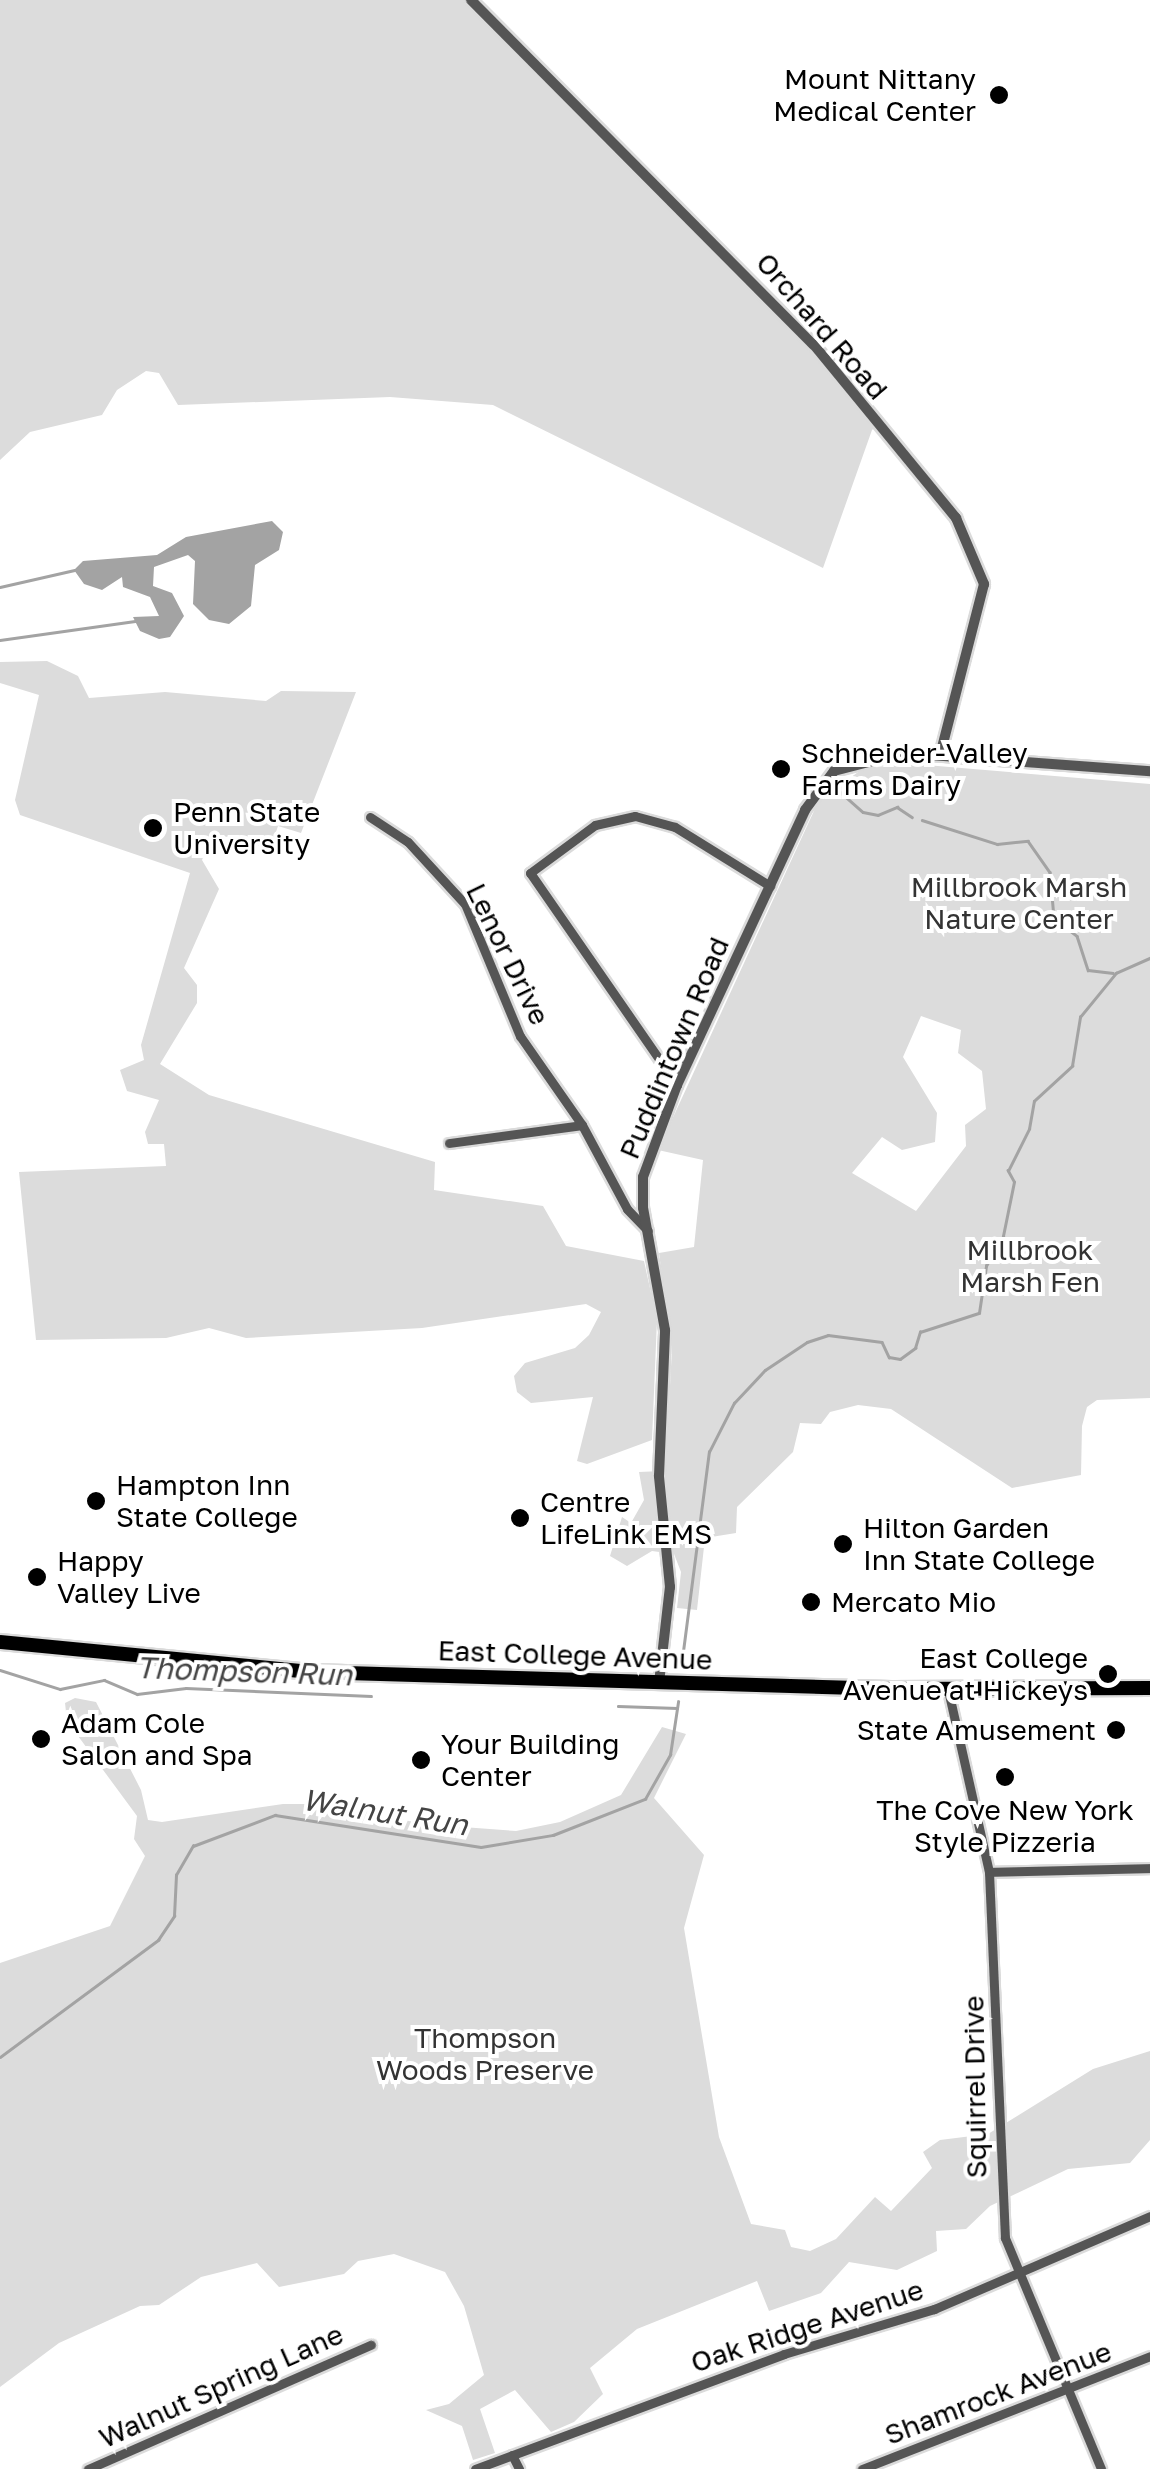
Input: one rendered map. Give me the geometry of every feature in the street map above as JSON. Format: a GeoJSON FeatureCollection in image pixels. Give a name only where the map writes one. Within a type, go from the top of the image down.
{"type":"FeatureCollection","features":[{"type":"Feature","properties":{"kind":"main road","name":"East College Avenue"},"geometry":{"type":"LineString","coordinates":[[0,1642],[232,1668],[948,1690],[1150,1688]]}},
{"type":"Feature","properties":{"kind":"street","name":"Orchard Road"},"geometry":{"type":"LineString","coordinates":[[471,0],[814,344],[956,518],[984,584],[941,751]]}},
{"type":"Feature","properties":{"kind":"street","name":"Puddintown Road"},"geometry":{"type":"LineString","coordinates":[[659,1683],[670,1586],[658,1476],[665,1330],[643,1177],[677,1085],[805,810],[834,771],[872,757],[941,751],[1150,771]]}},
{"type":"Feature","properties":{"kind":"street"},"geometry":{"type":"LineString","coordinates":[[677,1085],[530,873],[595,825],[636,816],[675,827],[770,886]]}},
{"type":"Feature","properties":{"kind":"street","name":"Lenor Drive"},"geometry":{"type":"LineString","coordinates":[[370,817],[423,856],[464,904],[520,1036],[582,1125],[627,1209],[648,1231]]}},
{"type":"Feature","properties":{"kind":"street"},"geometry":{"type":"LineString","coordinates":[[449,1143],[582,1125]]}},
{"type":"Feature","properties":{"kind":"street","name":"Squirrel Drive"},"geometry":{"type":"LineString","coordinates":[[948,1690],[989,1872],[1001,2208],[1017,2274],[1101,2469]]}},
{"type":"Feature","properties":{"kind":"street"},"geometry":{"type":"LineString","coordinates":[[989,1872],[1150,1868]]}},
{"type":"Feature","properties":{"kind":"street","name":"Oak Ridge Avenue"},"geometry":{"type":"LineString","coordinates":[[475,2469],[784,2354],[917,2315],[1150,2216]]}},
{"type":"Feature","properties":{"kind":"street","name":"Walnut Spring Lane"},"geometry":{"type":"LineString","coordinates":[[88,2469],[372,2345]]}},
{"type":"Feature","properties":{"kind":"street","name":"Shamrock Avenue"},"geometry":{"type":"LineString","coordinates":[[862,2469],[1068,2392],[1150,2356]]}},
{"type":"Feature","properties":{"kind":"street"},"geometry":{"type":"LineString","coordinates":[[512,2455],[519,2469]]}},
{"type":"Feature","properties":{"kind":"green space"},"geometry":{"type":"Polygon","coordinates":[[[0,0],[475,0],[883,420],[872,430],[823,568],[493,405],[390,397],[178,405],[159,373],[146,371],[117,390],[102,415],[30,432],[0,460],[0,0]]]}},
{"type":"Feature","properties":{"kind":"green space"},"geometry":{"type":"Polygon","coordinates":[[[47,661],[78,676],[89,698],[165,692],[266,701],[281,691],[356,692],[301,833],[278,826],[270,850],[214,833],[202,860],[219,889],[184,968],[197,985],[197,1003],[160,1064],[209,1095],[435,1162],[434,1190],[543,1206],[566,1246],[644,1261],[657,1320],[652,1440],[587,1464],[577,1461],[593,1397],[531,1403],[517,1392],[514,1376],[525,1363],[575,1348],[589,1335],[601,1312],[586,1304],[422,1328],[246,1338],[209,1328],[166,1338],[36,1340],[19,1172],[166,1166],[164,1144],[148,1144],[145,1132],[159,1100],[127,1091],[120,1070],[144,1060],[141,1045],[190,873],[20,815],[15,800],[39,695],[0,683],[0,662],[47,661]]]}},
{"type":"Feature","properties":{"kind":"green space"},"geometry":{"type":"Polygon","coordinates":[[[902,763],[1150,784],[1150,1398],[1097,1400],[1087,1407],[1082,1426],[1081,1475],[1012,1488],[891,1409],[858,1405],[830,1412],[821,1424],[800,1423],[793,1452],[737,1507],[736,1533],[705,1538],[697,1610],[677,1608],[681,1572],[674,1554],[652,1551],[627,1566],[610,1556],[622,1517],[631,1523],[644,1500],[639,1472],[662,1471],[667,1441],[672,1348],[659,1253],[694,1247],[703,1160],[658,1150],[819,800],[861,770],[902,763]],[[921,1016],[903,1057],[937,1113],[935,1142],[902,1150],[882,1137],[852,1173],[916,1211],[966,1146],[965,1125],[986,1109],[982,1071],[958,1053],[961,1030],[921,1016]]]}},
{"type":"Feature","properties":{"kind":"green space","name":"Thompson Woods Preserve"},"geometry":{"type":"Polygon","coordinates":[[[75,1698],[96,1702],[141,1790],[148,1820],[162,1822],[283,1804],[335,1804],[422,1824],[516,1831],[560,1822],[621,1795],[662,1727],[686,1734],[654,1798],[704,1855],[684,1928],[719,2137],[751,2224],[785,2230],[791,2247],[810,2251],[836,2239],[875,2197],[891,2211],[932,2168],[923,2152],[940,2140],[988,2134],[1093,2069],[1150,2051],[1150,2140],[1130,2163],[1068,2169],[990,2206],[966,2229],[936,2231],[937,2251],[897,2270],[849,2262],[821,2293],[769,2311],[757,2281],[637,2329],[590,2368],[603,2394],[574,2422],[551,2432],[515,2390],[480,2409],[495,2453],[473,2460],[462,2426],[426,2410],[449,2404],[484,2375],[464,2306],[445,2272],[394,2254],[358,2261],[344,2274],[279,2287],[257,2263],[201,2277],[159,2305],[140,2306],[59,2343],[0,2387],[0,1963],[110,1926],[145,1856],[134,1839],[137,1816],[67,1721],[65,1703],[75,1698]]]}},
{"type":"Feature","properties":{"kind":"shaded area"},"geometry":{"type":"Polygon","coordinates":[[[272,521],[283,532],[279,550],[255,565],[251,606],[229,624],[209,620],[193,604],[195,561],[188,555],[154,567],[153,586],[172,593],[184,616],[170,637],[159,639],[140,631],[133,617],[159,616],[150,597],[123,587],[122,577],[102,590],[84,584],[74,570],[83,561],[157,555],[186,537],[272,521]]]}},
{"type":"Feature","properties":{"kind":"waterway"},"geometry":{"type":"LineString","coordinates":[[0,587],[74,570]]}},
{"type":"Feature","properties":{"kind":"waterway"},"geometry":{"type":"LineString","coordinates":[[0,640],[135,621]]}},
{"type":"Feature","properties":{"kind":"waterway"},"geometry":{"type":"LineString","coordinates":[[829,782],[863,812],[878,815],[897,807],[912,817]]}},
{"type":"Feature","properties":{"kind":"waterway"},"geometry":{"type":"LineString","coordinates":[[922,820],[997,844],[1028,841],[1050,872],[1054,918],[1077,936],[1088,970],[1113,973]]}},
{"type":"Feature","properties":{"kind":"waterway","name":"Thompson Run"},"geometry":{"type":"LineString","coordinates":[[682,1659],[709,1452],[734,1403],[765,1370],[807,1342],[828,1335],[882,1342],[889,1357],[900,1359],[915,1348],[920,1332],[979,1313],[986,1266],[1003,1236],[1014,1182],[1008,1171],[1029,1129],[1034,1101],[1072,1066],[1080,1017],[1116,973],[1150,958]]}},
{"type":"Feature","properties":{"kind":"waterway","name":"Thompson Run"},"geometry":{"type":"LineString","coordinates":[[0,1670],[60,1689],[104,1680],[137,1694],[186,1688],[371,1696]]}},
{"type":"Feature","properties":{"kind":"waterway","name":"Walnut Run"},"geometry":{"type":"LineString","coordinates":[[0,2057],[158,1940],[174,1916],[176,1875],[193,1846],[275,1815],[481,1847],[553,1835],[645,1799],[670,1755],[678,1702]]}},
{"type":"Feature","properties":{"kind":"waterway"},"geometry":{"type":"LineString","coordinates":[[618,1706],[677,1708]]}},
{"type":"Feature","properties":{"kind":"place","name":"Mount Nittany Medical Center"},"geometry":{"type":"Point","coordinates":[999,95]}},
{"type":"Feature","properties":{"kind":"place","name":"Schneider-Valley Farms Dairy"},"geometry":{"type":"Point","coordinates":[781,769]}},
{"type":"Feature","properties":{"kind":"place","name":"Penn State University"},"geometry":{"type":"Point","coordinates":[153,828]}},
{"type":"Feature","properties":{"kind":"place","name":"Hampton Inn State College"},"geometry":{"type":"Point","coordinates":[96,1501]}},
{"type":"Feature","properties":{"kind":"place","name":"Centre LifeLink EMS"},"geometry":{"type":"Point","coordinates":[520,1518]}},
{"type":"Feature","properties":{"kind":"place","name":"Hilton Garden Inn State College"},"geometry":{"type":"Point","coordinates":[843,1544]}},
{"type":"Feature","properties":{"kind":"place","name":"Happy Valley Live"},"geometry":{"type":"Point","coordinates":[37,1577]}},
{"type":"Feature","properties":{"kind":"place","name":"Mercato Mio"},"geometry":{"type":"Point","coordinates":[811,1602]}},
{"type":"Feature","properties":{"kind":"place","name":"East College Avenue at Hickeys"},"geometry":{"type":"Point","coordinates":[1108,1674]}},
{"type":"Feature","properties":{"kind":"place","name":"State Amusement"},"geometry":{"type":"Point","coordinates":[1116,1730]}},
{"type":"Feature","properties":{"kind":"place","name":"Adam Cole Salon and Spa"},"geometry":{"type":"Point","coordinates":[41,1739]}},
{"type":"Feature","properties":{"kind":"place","name":"Your Building Center"},"geometry":{"type":"Point","coordinates":[421,1760]}},
{"type":"Feature","properties":{"kind":"place","name":"The Cove New York Style Pizzeria"},"geometry":{"type":"Point","coordinates":[1005,1777]}},
{"type":"Feature","properties":{"kind":"park label","name":"Millbrook Marsh Nature Center"},"geometry":{"type":"Point","coordinates":[1019,903]}},
{"type":"Feature","properties":{"kind":"park label","name":"Millbrook Marsh Fen"},"geometry":{"type":"Point","coordinates":[1030,1266]}}]}
